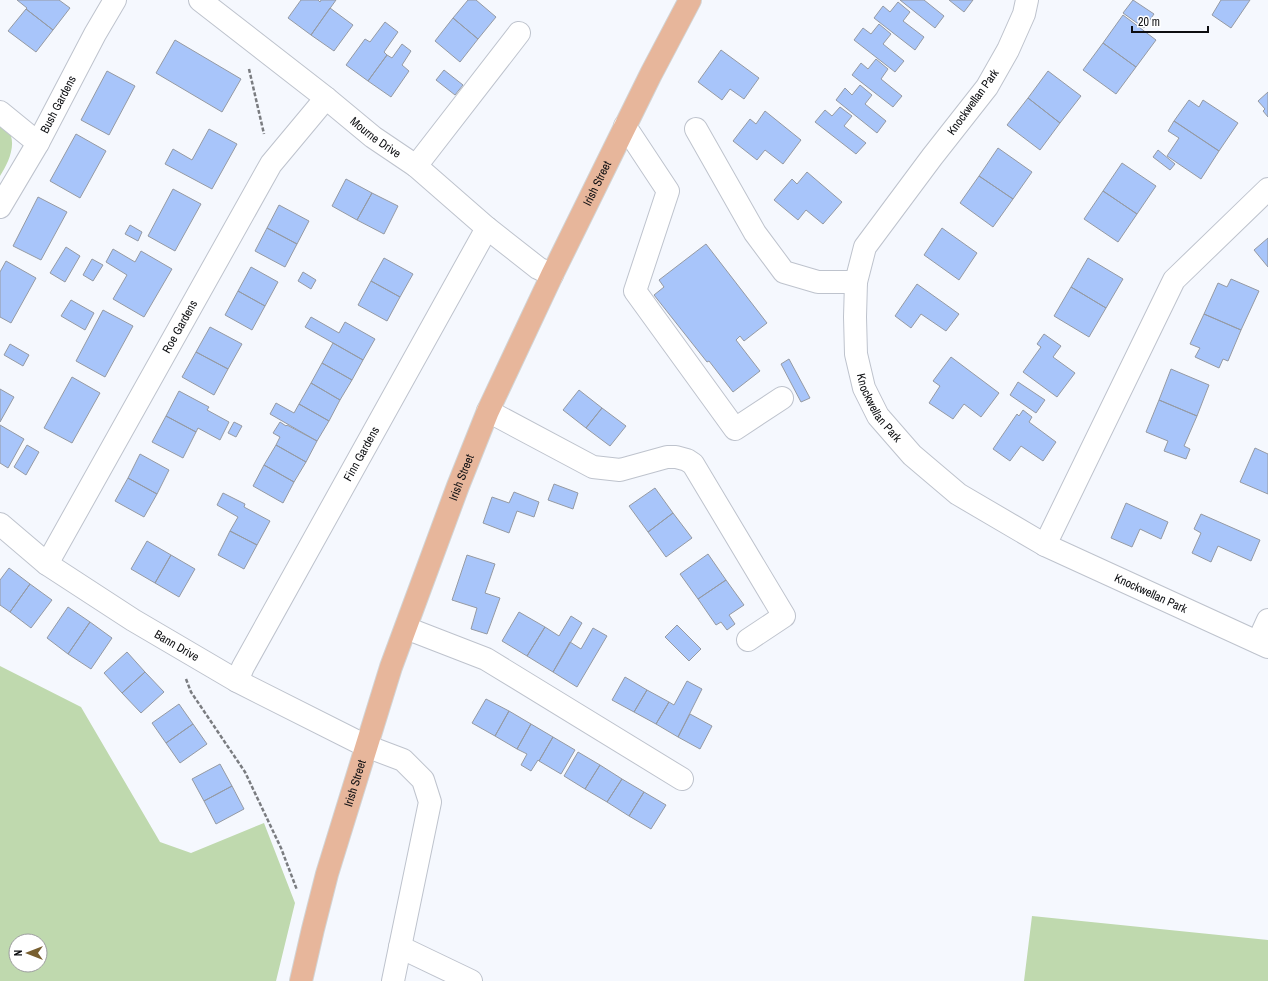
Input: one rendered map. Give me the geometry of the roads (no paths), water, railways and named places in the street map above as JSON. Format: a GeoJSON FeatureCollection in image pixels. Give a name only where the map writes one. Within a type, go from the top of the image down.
{"type":"FeatureCollection","features":[{"type":"Feature","properties":{"kind":"main road","name":"Irish Street"},"geometry":{"type":"LineString","coordinates":[[301,981],[327,874],[391,667],[458,486],[488,411],[552,275],[650,74],[690,0]]}},
{"type":"Feature","properties":{"kind":"street","name":"Bush Gardens"},"geometry":{"type":"LineString","coordinates":[[0,207],[38,143],[95,34],[115,0]]}},
{"type":"Feature","properties":{"kind":"street","name":"Mourne Drive"},"geometry":{"type":"LineString","coordinates":[[200,0],[326,98],[373,137],[416,166],[488,228],[538,268],[552,275]]}},
{"type":"Feature","properties":{"kind":"street","name":"Knockwellan Park"},"geometry":{"type":"LineString","coordinates":[[1027,0],[1024,14],[1008,50],[987,87],[932,157],[865,248],[856,282],[855,317],[856,354],[864,388],[878,416],[912,455],[958,494],[1045,546],[1263,644]]}},
{"type":"Feature","properties":{"kind":"street"},"geometry":{"type":"LineString","coordinates":[[416,166],[519,33]]}},
{"type":"Feature","properties":{"kind":"street","name":"Roe Gardens"},"geometry":{"type":"LineString","coordinates":[[47,564],[271,164],[326,98]]}},
{"type":"Feature","properties":{"kind":"street"},"geometry":{"type":"LineString","coordinates":[[0,112],[38,143]]}},
{"type":"Feature","properties":{"kind":"street"},"geometry":{"type":"LineString","coordinates":[[625,126],[668,191],[635,291],[735,429],[782,398]]}},
{"type":"Feature","properties":{"kind":"street"},"geometry":{"type":"LineString","coordinates":[[696,129],[755,233],[784,272],[818,282],[856,282]]}},
{"type":"Feature","properties":{"kind":"street"},"geometry":{"type":"LineString","coordinates":[[1045,546],[1174,280],[1268,189]]}},
{"type":"Feature","properties":{"kind":"street","name":"Finn Gardens"},"geometry":{"type":"LineString","coordinates":[[237,681],[242,667],[488,228]]}},
{"type":"Feature","properties":{"kind":"street"},"geometry":{"type":"LineString","coordinates":[[488,411],[593,467],[620,470],[672,457],[687,460],[693,464],[784,616],[748,640]]}},
{"type":"Feature","properties":{"kind":"street","name":"Bann Drive"},"geometry":{"type":"LineString","coordinates":[[0,524],[47,564],[133,620],[237,681],[366,746],[403,760],[423,780],[430,802],[393,981]]}},
{"type":"Feature","properties":{"kind":"street"},"geometry":{"type":"LineString","coordinates":[[1263,644],[1268,620]]}},
{"type":"Feature","properties":{"kind":"street"},"geometry":{"type":"LineString","coordinates":[[406,628],[486,659],[682,779]]}},
{"type":"Feature","properties":{"kind":"street"},"geometry":{"type":"LineString","coordinates":[[400,948],[471,981]]}}]}
